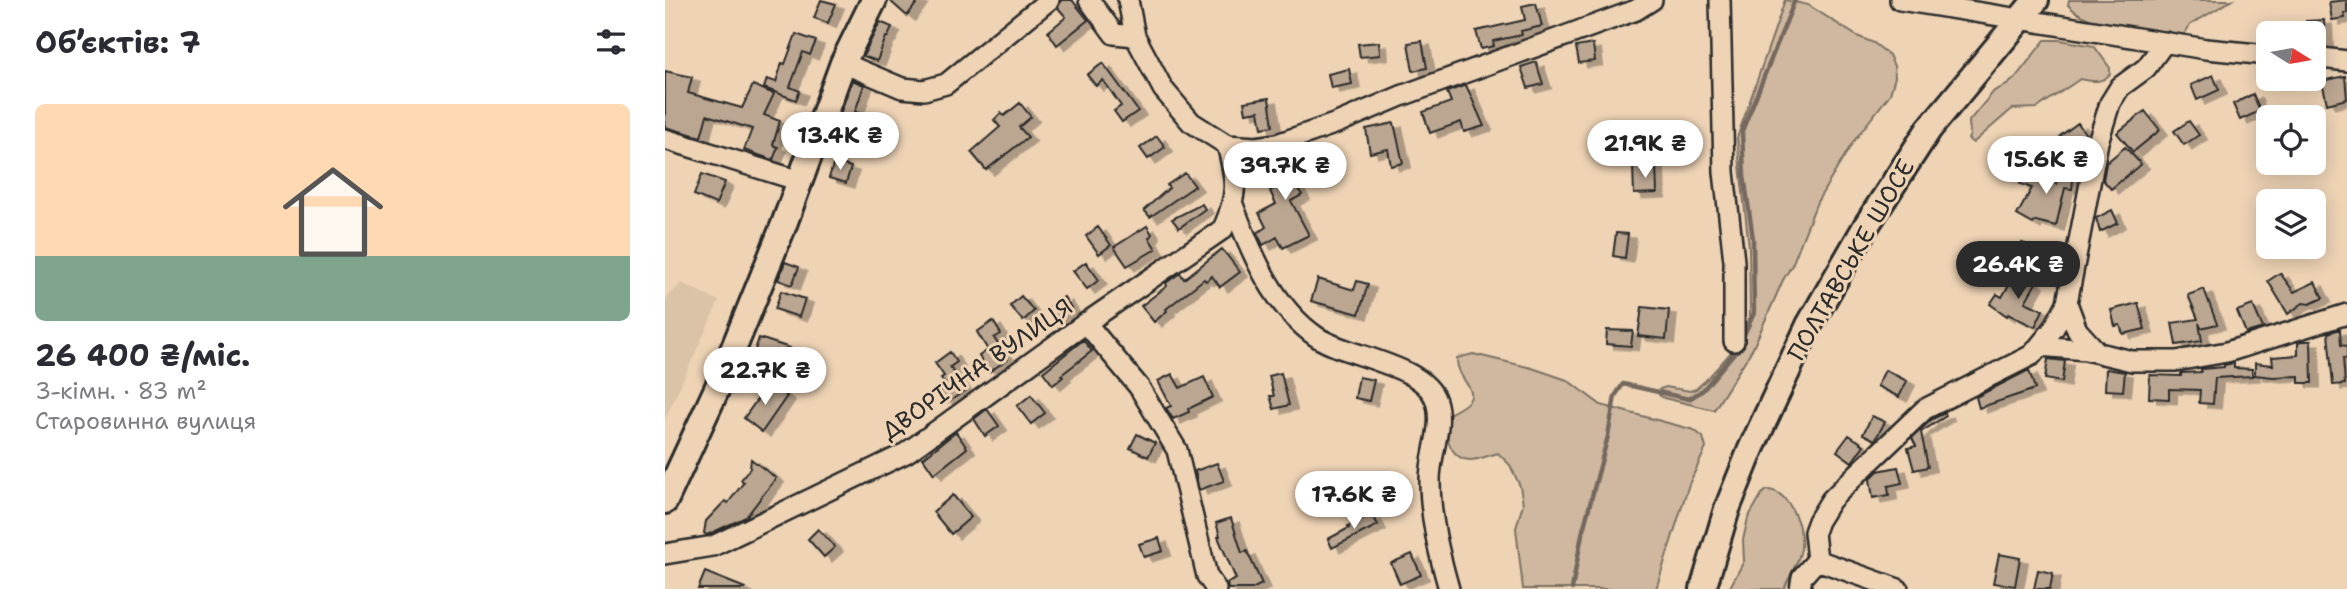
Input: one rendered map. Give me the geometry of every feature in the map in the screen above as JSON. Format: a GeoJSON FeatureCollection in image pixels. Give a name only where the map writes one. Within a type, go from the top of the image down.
{"type":"FeatureCollection","features":[{"type":"Feature","properties":{"kind":"main road"},"geometry":{"type":"LineString","coordinates":[[665,502],[720,382],[800,181],[843,63],[874,0]]}},
{"type":"Feature","properties":{"kind":"main road","name":"ПОЛТАВСЬКЕ ШОСЕ"},"geometry":{"type":"LineString","coordinates":[[1703,589],[1727,509],[1751,449],[1809,325],[1866,226],[1929,129],[2028,9]]}},
{"type":"Feature","properties":{"kind":"street"},"geometry":{"type":"LineString","coordinates":[[843,63],[902,88],[924,90],[946,84],[1049,0]]}},
{"type":"Feature","properties":{"kind":"street"},"geometry":{"type":"LineString","coordinates":[[1089,0],[1114,34],[1135,36]]}},
{"type":"Feature","properties":{"kind":"street"},"geometry":{"type":"LineString","coordinates":[[1128,0],[1135,36],[1163,89],[1191,122],[1227,145],[1256,147],[1277,144],[1636,10],[1652,0]]}},
{"type":"Feature","properties":{"kind":"street"},"geometry":{"type":"LineString","coordinates":[[1720,0],[1724,172],[1734,261],[1734,341]]}},
{"type":"Feature","properties":{"kind":"street"},"geometry":{"type":"LineString","coordinates":[[1900,0],[2028,9],[2165,42],[2256,53]]}},
{"type":"Feature","properties":{"kind":"street"},"geometry":{"type":"LineString","coordinates":[[1800,589],[1803,578],[1817,560],[1814,533],[1831,500],[1925,409],[2032,355],[2054,328],[2067,303],[2098,142],[2110,103],[2120,87],[2146,68],[2165,42]]}},
{"type":"Feature","properties":{"kind":"street"},"geometry":{"type":"LineString","coordinates":[[2326,59],[2347,61]]}},
{"type":"Feature","properties":{"kind":"street"},"geometry":{"type":"LineString","coordinates":[[665,139],[800,181]]}},
{"type":"Feature","properties":{"kind":"street","name":"ДВОРІЧНА ВУЛИЦЯ"},"geometry":{"type":"LineString","coordinates":[[665,554],[713,546],[907,453],[1086,323],[1223,229],[1233,205],[1236,177],[1227,145]]}},
{"type":"Feature","properties":{"kind":"street"},"geometry":{"type":"LineString","coordinates":[[1233,205],[1250,249],[1277,296],[1299,321],[1318,338],[1421,380],[1436,399],[1439,418],[1430,479],[1437,547],[1449,589]]}},
{"type":"Feature","properties":{"kind":"street"},"geometry":{"type":"LineString","coordinates":[[2067,303],[2077,330],[2098,353]]}},
{"type":"Feature","properties":{"kind":"street"},"geometry":{"type":"LineString","coordinates":[[2040,346],[2132,360],[2175,361],[2228,352],[2347,314]]}},
{"type":"Feature","properties":{"kind":"street"},"geometry":{"type":"LineString","coordinates":[[1086,323],[1139,387],[1177,450],[1207,576],[1216,589]]}},
{"type":"Feature","properties":{"kind":"street"},"geometry":{"type":"LineString","coordinates":[[1817,560],[1898,589]]}},
{"type":"Feature","properties":{"kind":"shaded area"},"geometry":{"type":"Polygon","coordinates":[[[1785,0],[1808,5],[1857,36],[1874,43],[1889,55],[1895,77],[1890,94],[1853,142],[1817,202],[1792,265],[1753,348],[1714,410],[1664,398],[1659,395],[1660,389],[1696,389],[1733,350],[1750,317],[1749,247],[1737,138],[1785,0]]]}},
{"type":"Feature","properties":{"kind":"shaded area"},"geometry":{"type":"Polygon","coordinates":[[[2069,0],[2232,0],[2190,25],[2180,36],[2091,20],[2068,5],[2069,0]]]}},
{"type":"Feature","properties":{"kind":"shaded area"},"geometry":{"type":"Polygon","coordinates":[[[2045,40],[2094,46],[2110,68],[2110,74],[2100,81],[2080,79],[2037,108],[2012,109],[1973,143],[1968,139],[1969,121],[1994,91],[2015,78],[2045,40]]]}},
{"type":"Feature","properties":{"kind":"shaded area"},"geometry":{"type":"Polygon","coordinates":[[[681,283],[719,301],[665,419],[665,300],[681,283]]]}},
{"type":"Feature","properties":{"kind":"shaded area"},"geometry":{"type":"Polygon","coordinates":[[[1473,354],[1532,368],[1567,380],[1601,405],[1694,430],[1703,437],[1706,448],[1689,484],[1656,589],[1523,589],[1516,528],[1523,504],[1520,486],[1510,465],[1498,453],[1473,460],[1463,458],[1452,450],[1447,436],[1446,415],[1469,401],[1471,395],[1458,368],[1457,358],[1473,354]]]}},
{"type":"Feature","properties":{"kind":"shaded area"},"geometry":{"type":"Polygon","coordinates":[[[1767,490],[1783,497],[1794,514],[1801,535],[1797,562],[1784,589],[1729,589],[1744,561],[1743,540],[1748,518],[1767,490]]]}},
{"type":"Feature","properties":{"kind":"building"},"geometry":{"type":"Polygon","coordinates":[[[821,0],[836,4],[828,23],[814,18],[821,0]]]}},
{"type":"Feature","properties":{"kind":"building"},"geometry":{"type":"Polygon","coordinates":[[[889,0],[919,0],[907,16],[889,0]]]}},
{"type":"Feature","properties":{"kind":"building"},"geometry":{"type":"Polygon","coordinates":[[[1061,0],[1072,0],[1088,20],[1057,45],[1048,32],[1066,17],[1058,8],[1061,0]]]}},
{"type":"Feature","properties":{"kind":"building"},"geometry":{"type":"Polygon","coordinates":[[[2347,0],[2345,18],[2332,20],[2329,2],[2347,0]]]}},
{"type":"Feature","properties":{"kind":"building"},"geometry":{"type":"Polygon","coordinates":[[[1536,3],[1542,26],[1521,31],[1522,35],[1493,41],[1494,46],[1481,49],[1476,31],[1525,20],[1522,6],[1536,3]]]}},
{"type":"Feature","properties":{"kind":"building"},"geometry":{"type":"Polygon","coordinates":[[[880,22],[892,27],[877,61],[863,56],[880,22]]]}},
{"type":"Feature","properties":{"kind":"building"},"geometry":{"type":"Polygon","coordinates":[[[796,34],[816,41],[810,55],[803,52],[790,87],[800,91],[796,100],[764,88],[767,79],[776,82],[796,34]]]}},
{"type":"Feature","properties":{"kind":"building"},"geometry":{"type":"Polygon","coordinates":[[[1422,41],[1427,68],[1413,71],[1408,43],[1422,41]]]}},
{"type":"Feature","properties":{"kind":"building"},"geometry":{"type":"Polygon","coordinates":[[[1379,42],[1380,55],[1360,57],[1358,44],[1379,42]]]}},
{"type":"Feature","properties":{"kind":"building"},"geometry":{"type":"Polygon","coordinates":[[[1593,44],[1595,61],[1579,63],[1576,47],[1593,44]]]}},
{"type":"Feature","properties":{"kind":"building"},"geometry":{"type":"Polygon","coordinates":[[[1536,62],[1543,84],[1528,88],[1521,67],[1536,62]]]}},
{"type":"Feature","properties":{"kind":"building"},"geometry":{"type":"Polygon","coordinates":[[[1103,63],[1138,111],[1122,122],[1114,111],[1121,106],[1103,80],[1096,86],[1087,75],[1103,63]]]}},
{"type":"Feature","properties":{"kind":"building"},"geometry":{"type":"Polygon","coordinates":[[[1349,69],[1352,84],[1331,88],[1328,74],[1349,69]]]}},
{"type":"Feature","properties":{"kind":"building"},"geometry":{"type":"Polygon","coordinates":[[[665,71],[692,77],[688,93],[742,108],[753,85],[774,94],[764,115],[780,121],[773,145],[778,147],[773,160],[744,150],[752,129],[707,115],[701,137],[665,127],[665,71]]]}},
{"type":"Feature","properties":{"kind":"building"},"geometry":{"type":"Polygon","coordinates":[[[2213,75],[2219,90],[2197,100],[2191,85],[2213,75]]]}},
{"type":"Feature","properties":{"kind":"building"},"geometry":{"type":"Polygon","coordinates":[[[2345,76],[2347,99],[2327,104],[2324,91],[2326,80],[2345,76]]]}},
{"type":"Feature","properties":{"kind":"building"},"geometry":{"type":"Polygon","coordinates":[[[852,80],[864,85],[855,112],[862,114],[857,129],[837,123],[852,80]]]}},
{"type":"Feature","properties":{"kind":"building"},"geometry":{"type":"Polygon","coordinates":[[[1466,85],[1484,126],[1464,132],[1461,122],[1430,133],[1423,112],[1451,102],[1447,92],[1466,85]]]}},
{"type":"Feature","properties":{"kind":"building"},"geometry":{"type":"Polygon","coordinates":[[[2253,94],[2258,105],[2256,113],[2240,120],[2233,104],[2253,94]]]}},
{"type":"Feature","properties":{"kind":"building"},"geometry":{"type":"Polygon","coordinates":[[[1269,98],[1273,126],[1262,128],[1259,111],[1246,113],[1244,102],[1269,98]]]}},
{"type":"Feature","properties":{"kind":"building"},"geometry":{"type":"Polygon","coordinates":[[[1020,103],[1031,117],[1019,127],[1028,137],[986,170],[971,152],[1000,127],[994,120],[1001,113],[1004,116],[1020,103]]]}},
{"type":"Feature","properties":{"kind":"building"},"geometry":{"type":"Polygon","coordinates":[[[2145,111],[2160,130],[2133,152],[2117,133],[2145,111]]]}},
{"type":"Feature","properties":{"kind":"building"},"geometry":{"type":"Polygon","coordinates":[[[2189,121],[2199,135],[2184,145],[2174,131],[2189,121]]]}},
{"type":"Feature","properties":{"kind":"building"},"geometry":{"type":"Polygon","coordinates":[[[1394,123],[1403,163],[1391,166],[1388,149],[1370,153],[1366,129],[1394,123]]]}},
{"type":"Feature","properties":{"kind":"building"},"geometry":{"type":"Polygon","coordinates":[[[2078,123],[2087,136],[2070,148],[2060,136],[2078,123]]]}},
{"type":"Feature","properties":{"kind":"building"},"geometry":{"type":"Polygon","coordinates":[[[1157,136],[1165,147],[1148,159],[1140,148],[1157,136]]]}},
{"type":"Feature","properties":{"kind":"building"},"geometry":{"type":"Polygon","coordinates":[[[2125,147],[2141,164],[2111,189],[2103,180],[2106,163],[2125,147]]]}},
{"type":"Feature","properties":{"kind":"building"},"geometry":{"type":"Polygon","coordinates":[[[1299,150],[1311,173],[1294,182],[1302,195],[1291,201],[1309,235],[1283,248],[1277,237],[1263,245],[1257,233],[1266,227],[1259,213],[1276,204],[1270,191],[1280,185],[1269,162],[1299,150]]]}},
{"type":"Feature","properties":{"kind":"building"},"geometry":{"type":"Polygon","coordinates":[[[834,162],[851,167],[846,183],[829,178],[834,162]]]}},
{"type":"Feature","properties":{"kind":"building"},"geometry":{"type":"Polygon","coordinates":[[[2060,162],[2075,164],[2072,189],[2065,188],[2056,226],[2035,221],[2033,224],[2017,215],[2032,188],[2020,184],[2024,173],[2057,184],[2060,162]]]}},
{"type":"Feature","properties":{"kind":"building"},"geometry":{"type":"Polygon","coordinates":[[[1656,165],[1657,193],[1634,194],[1633,166],[1656,165]]]}},
{"type":"Feature","properties":{"kind":"building"},"geometry":{"type":"Polygon","coordinates":[[[1185,173],[1195,186],[1150,217],[1144,210],[1169,188],[1167,185],[1185,173]]]}},
{"type":"Feature","properties":{"kind":"building"},"geometry":{"type":"Polygon","coordinates":[[[702,174],[725,182],[716,204],[694,195],[702,174]]]}},
{"type":"Feature","properties":{"kind":"building"},"geometry":{"type":"Polygon","coordinates":[[[1202,204],[1205,209],[1179,228],[1172,219],[1202,204]]]}},
{"type":"Feature","properties":{"kind":"building"},"geometry":{"type":"Polygon","coordinates":[[[2112,210],[2118,223],[2100,232],[2096,218],[2112,210]]]}},
{"type":"Feature","properties":{"kind":"building"},"geometry":{"type":"Polygon","coordinates":[[[1147,226],[1152,234],[1149,238],[1156,249],[1127,266],[1114,247],[1147,226]]]}},
{"type":"Feature","properties":{"kind":"building"},"geometry":{"type":"Polygon","coordinates":[[[1098,227],[1111,245],[1099,254],[1086,236],[1098,227]]]}},
{"type":"Feature","properties":{"kind":"building"},"geometry":{"type":"Polygon","coordinates":[[[1616,233],[1628,234],[1625,258],[1613,256],[1616,233]]]}},
{"type":"Feature","properties":{"kind":"building"},"geometry":{"type":"Polygon","coordinates":[[[2022,243],[2044,250],[2039,264],[2017,257],[2022,243]]]}},
{"type":"Feature","properties":{"kind":"building"},"geometry":{"type":"Polygon","coordinates":[[[1222,249],[1240,272],[1220,287],[1212,276],[1206,281],[1204,279],[1154,322],[1141,306],[1180,273],[1184,279],[1222,249]]]}},
{"type":"Feature","properties":{"kind":"building"},"geometry":{"type":"Polygon","coordinates":[[[785,262],[799,267],[792,285],[778,280],[785,262]]]}},
{"type":"Feature","properties":{"kind":"building"},"geometry":{"type":"Polygon","coordinates":[[[1086,262],[1099,280],[1087,289],[1073,271],[1086,262]]]}},
{"type":"Feature","properties":{"kind":"building"},"geometry":{"type":"Polygon","coordinates":[[[2016,272],[2036,283],[2025,302],[2043,310],[2035,327],[2008,314],[2007,316],[1990,304],[1997,294],[2002,297],[2016,272]]]}},
{"type":"Feature","properties":{"kind":"building"},"geometry":{"type":"Polygon","coordinates":[[[2280,273],[2294,292],[2315,282],[2323,298],[2310,304],[2303,303],[2288,314],[2268,281],[2280,273]]]}},
{"type":"Feature","properties":{"kind":"building"},"geometry":{"type":"Polygon","coordinates":[[[1318,279],[1354,290],[1357,281],[1368,284],[1359,314],[1311,301],[1318,279]]]}},
{"type":"Feature","properties":{"kind":"building"},"geometry":{"type":"Polygon","coordinates":[[[2204,289],[2217,324],[2201,328],[2199,323],[2202,341],[2176,345],[2172,323],[2198,319],[2188,295],[2204,289]]]}},
{"type":"Feature","properties":{"kind":"building"},"geometry":{"type":"Polygon","coordinates":[[[781,291],[805,299],[799,317],[775,309],[781,291]]]}},
{"type":"Feature","properties":{"kind":"building"},"geometry":{"type":"Polygon","coordinates":[[[1021,296],[1034,311],[1023,321],[1010,306],[1021,296]]]}},
{"type":"Feature","properties":{"kind":"building"},"geometry":{"type":"Polygon","coordinates":[[[1064,297],[1072,309],[1058,319],[1049,308],[1064,297]]]}},
{"type":"Feature","properties":{"kind":"building"},"geometry":{"type":"Polygon","coordinates":[[[2138,303],[2145,329],[2123,334],[2120,325],[2115,326],[2111,310],[2138,303]]]}},
{"type":"Feature","properties":{"kind":"building"},"geometry":{"type":"Polygon","coordinates":[[[2253,305],[2263,328],[2246,333],[2237,311],[2253,305]]]}},
{"type":"Feature","properties":{"kind":"building"},"geometry":{"type":"Polygon","coordinates":[[[1642,307],[1669,310],[1666,339],[1638,336],[1642,307]]]}},
{"type":"Feature","properties":{"kind":"building"},"geometry":{"type":"Polygon","coordinates":[[[993,321],[1001,334],[994,338],[1008,359],[989,372],[979,356],[988,350],[977,332],[993,321]]]}},
{"type":"Feature","properties":{"kind":"building"},"geometry":{"type":"Polygon","coordinates":[[[1607,330],[1633,331],[1631,346],[1606,344],[1607,330]]]}},
{"type":"Feature","properties":{"kind":"building"},"geometry":{"type":"Polygon","coordinates":[[[2340,330],[2341,345],[2347,346],[2347,359],[2343,358],[2345,384],[2333,385],[2328,333],[2340,330]]]}},
{"type":"Feature","properties":{"kind":"building"},"geometry":{"type":"Polygon","coordinates":[[[759,338],[790,348],[784,366],[753,356],[759,338]]]}},
{"type":"Feature","properties":{"kind":"building"},"geometry":{"type":"Polygon","coordinates":[[[1083,340],[1092,351],[1061,375],[1063,377],[1053,385],[1043,372],[1083,340]]]}},
{"type":"Feature","properties":{"kind":"building"},"geometry":{"type":"Polygon","coordinates":[[[2311,341],[2312,383],[2299,383],[2299,376],[2255,375],[2255,363],[2273,365],[2272,357],[2298,355],[2298,342],[2311,341]]]}},
{"type":"Feature","properties":{"kind":"building"},"geometry":{"type":"Polygon","coordinates":[[[950,352],[957,362],[950,367],[966,390],[947,403],[940,392],[947,387],[941,378],[944,376],[935,363],[950,352]]]}},
{"type":"Feature","properties":{"kind":"building"},"geometry":{"type":"Polygon","coordinates":[[[2048,359],[2065,361],[2062,382],[2045,379],[2048,359]]]}},
{"type":"Feature","properties":{"kind":"building"},"geometry":{"type":"Polygon","coordinates":[[[2234,363],[2234,368],[2252,369],[2252,376],[2215,378],[2213,404],[2199,403],[2200,390],[2169,389],[2169,399],[2149,398],[2150,375],[2181,376],[2181,373],[2201,372],[2201,369],[2224,367],[2234,363]]]}},
{"type":"Feature","properties":{"kind":"building"},"geometry":{"type":"Polygon","coordinates":[[[2106,369],[2125,372],[2123,391],[2105,390],[2106,369]]]}},
{"type":"Feature","properties":{"kind":"building"},"geometry":{"type":"Polygon","coordinates":[[[1885,370],[1907,381],[1899,397],[1877,386],[1885,370]]]}},
{"type":"Feature","properties":{"kind":"building"},"geometry":{"type":"Polygon","coordinates":[[[2029,370],[2035,389],[1979,408],[1976,397],[2029,370]]]}},
{"type":"Feature","properties":{"kind":"building"},"geometry":{"type":"Polygon","coordinates":[[[1281,373],[1289,405],[1274,409],[1269,376],[1281,373]]]}},
{"type":"Feature","properties":{"kind":"building"},"geometry":{"type":"Polygon","coordinates":[[[1172,374],[1180,388],[1204,377],[1213,397],[1173,419],[1166,408],[1171,406],[1158,381],[1172,374]]]}},
{"type":"Feature","properties":{"kind":"building"},"geometry":{"type":"Polygon","coordinates":[[[1359,377],[1374,380],[1369,401],[1355,398],[1359,377]]]}},
{"type":"Feature","properties":{"kind":"building"},"geometry":{"type":"Polygon","coordinates":[[[769,383],[787,396],[762,432],[744,418],[769,383]]]}},
{"type":"Feature","properties":{"kind":"building"},"geometry":{"type":"Polygon","coordinates":[[[1031,395],[1045,413],[1031,424],[1017,406],[1031,395]]]}},
{"type":"Feature","properties":{"kind":"building"},"geometry":{"type":"Polygon","coordinates":[[[987,409],[999,426],[985,436],[974,419],[987,409]]]}},
{"type":"Feature","properties":{"kind":"building"},"geometry":{"type":"Polygon","coordinates":[[[1945,413],[1946,416],[1921,432],[1928,467],[1914,470],[1908,448],[1916,446],[1912,438],[1932,419],[1945,413]]]}},
{"type":"Feature","properties":{"kind":"building"},"geometry":{"type":"Polygon","coordinates":[[[1872,416],[1885,422],[1875,440],[1863,434],[1872,416]]]}},
{"type":"Feature","properties":{"kind":"building"},"geometry":{"type":"Polygon","coordinates":[[[956,432],[967,448],[934,474],[923,458],[956,432]]]}},
{"type":"Feature","properties":{"kind":"building"},"geometry":{"type":"Polygon","coordinates":[[[1137,434],[1155,443],[1148,457],[1130,448],[1137,434]]]}},
{"type":"Feature","properties":{"kind":"building"},"geometry":{"type":"Polygon","coordinates":[[[1849,435],[1864,445],[1852,462],[1837,451],[1849,435]]]}},
{"type":"Feature","properties":{"kind":"building"},"geometry":{"type":"Polygon","coordinates":[[[751,459],[776,478],[746,517],[707,535],[704,533],[706,521],[725,501],[728,503],[744,482],[741,480],[750,468],[751,459]]]}},
{"type":"Feature","properties":{"kind":"building"},"geometry":{"type":"Polygon","coordinates":[[[1217,463],[1224,481],[1199,490],[1195,471],[1217,463]]]}},
{"type":"Feature","properties":{"kind":"building"},"geometry":{"type":"Polygon","coordinates":[[[1898,467],[1902,483],[1888,486],[1889,495],[1873,498],[1870,479],[1878,471],[1898,467]]]}},
{"type":"Feature","properties":{"kind":"building"},"geometry":{"type":"Polygon","coordinates":[[[953,495],[971,517],[951,534],[933,512],[953,495]]]}},
{"type":"Feature","properties":{"kind":"building"},"geometry":{"type":"Polygon","coordinates":[[[1369,515],[1371,518],[1373,516],[1378,525],[1332,548],[1328,539],[1369,515]]]}},
{"type":"Feature","properties":{"kind":"building"},"geometry":{"type":"Polygon","coordinates":[[[1231,518],[1242,553],[1247,551],[1262,584],[1252,589],[1228,589],[1227,583],[1236,579],[1218,537],[1220,536],[1216,523],[1231,518]]]}},
{"type":"Feature","properties":{"kind":"building"},"geometry":{"type":"Polygon","coordinates":[[[818,529],[835,547],[824,557],[808,539],[818,529]]]}},
{"type":"Feature","properties":{"kind":"building"},"geometry":{"type":"Polygon","coordinates":[[[1159,538],[1163,551],[1144,557],[1139,544],[1159,538]]]}},
{"type":"Feature","properties":{"kind":"building"},"geometry":{"type":"Polygon","coordinates":[[[1412,554],[1421,575],[1400,584],[1391,563],[1412,554]]]}},
{"type":"Feature","properties":{"kind":"building"},"geometry":{"type":"Polygon","coordinates":[[[1999,554],[2020,558],[2015,586],[1993,583],[1999,554]]]}},
{"type":"Feature","properties":{"kind":"building"},"geometry":{"type":"Polygon","coordinates":[[[2038,570],[2053,573],[2050,589],[2034,589],[2038,570]]]}},
{"type":"Feature","properties":{"kind":"building"},"geometry":{"type":"Polygon","coordinates":[[[705,572],[745,588],[745,589],[698,589],[705,572]]]}},
{"type":"Feature","properties":{"kind":"waterway"},"geometry":{"type":"LineString","coordinates":[[1742,339],[1754,313],[1753,239],[1744,175],[1742,131],[1795,0]]}},
{"type":"Feature","properties":{"kind":"waterway"},"geometry":{"type":"LineString","coordinates":[[1572,589],[1582,534],[1608,436],[1615,396],[1623,384],[1689,399],[1703,390],[1739,347]]}}]}
